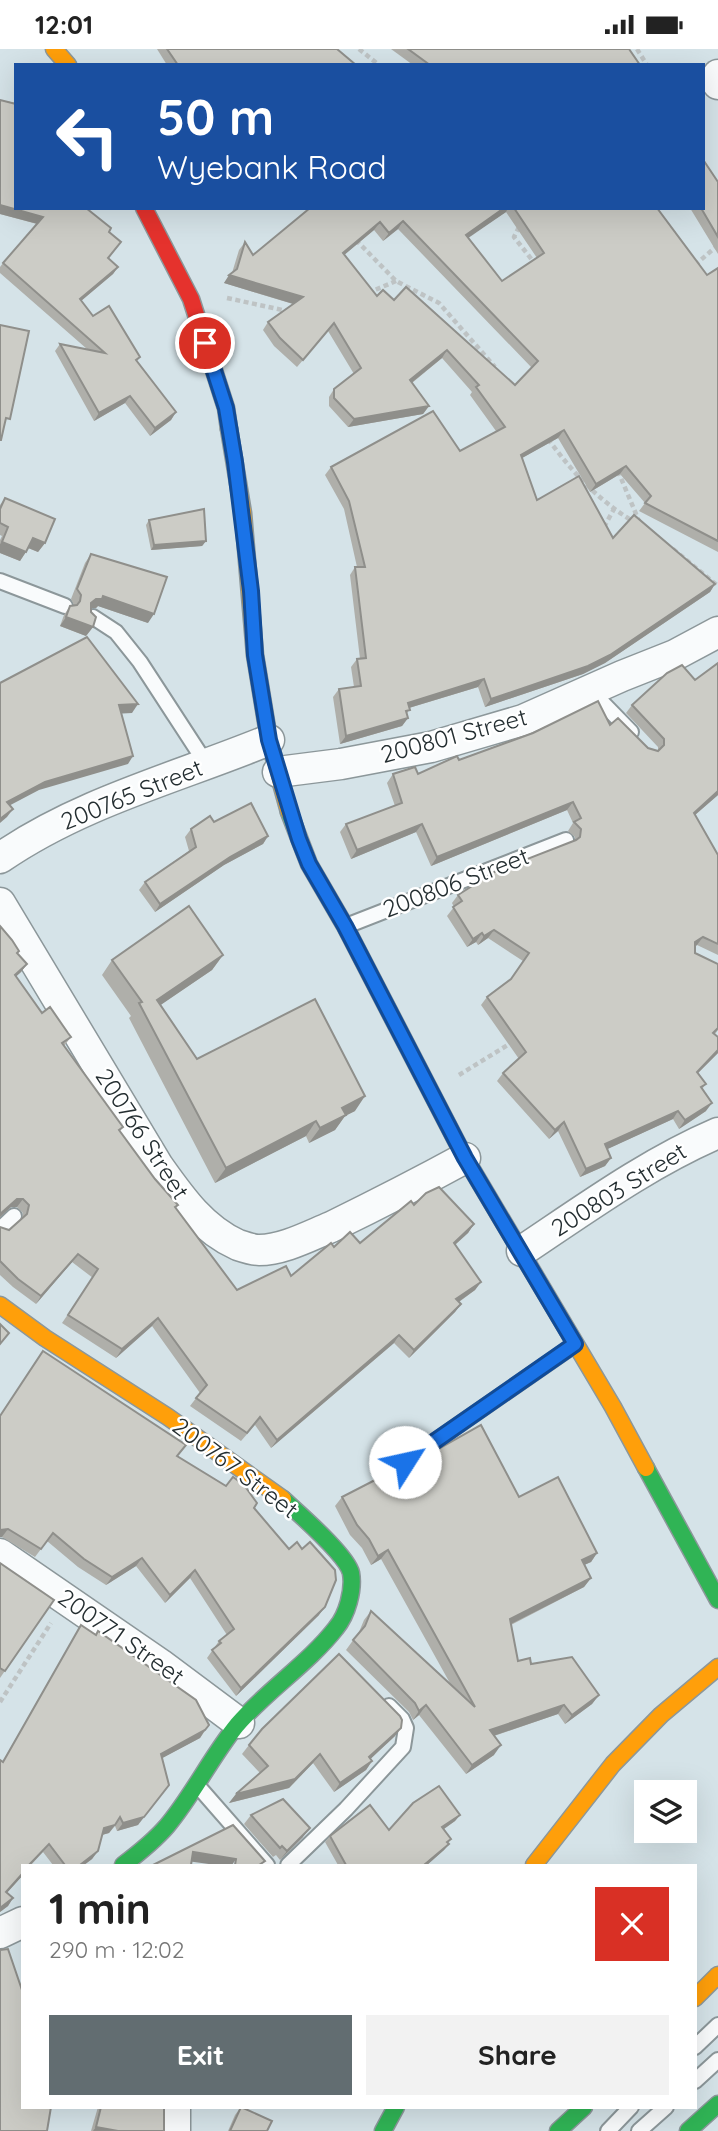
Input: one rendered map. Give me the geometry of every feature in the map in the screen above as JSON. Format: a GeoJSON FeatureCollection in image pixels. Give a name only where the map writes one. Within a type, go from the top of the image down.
{"type":"FeatureCollection","features":[{"type":"Feature","properties":{"kind":"street"},"geometry":{"type":"LineString","coordinates":[[54,49],[66,63]]}},
{"type":"Feature","properties":{"kind":"street"},"geometry":{"type":"LineString","coordinates":[[718,75],[718,84]]}},
{"type":"Feature","properties":{"kind":"street"},"geometry":{"type":"LineString","coordinates":[[145,210],[191,299],[226,408],[243,513],[255,655],[269,740],[309,864],[345,926],[465,1158],[613,1407],[718,1599]]}},
{"type":"Feature","properties":{"kind":"street","name":"200801 Street"},"geometry":{"type":"LineString","coordinates":[[278,772],[341,764],[430,747],[523,720],[675,655],[718,632]]}},
{"type":"Feature","properties":{"kind":"street","name":"200765 Street"},"geometry":{"type":"LineString","coordinates":[[0,858],[75,816],[140,788],[269,740]]}},
{"type":"Feature","properties":{"kind":"street","name":"200766 Street"},"geometry":{"type":"LineString","coordinates":[[0,903],[158,1166],[188,1207],[216,1232],[239,1245],[258,1250],[309,1237],[375,1206],[465,1158]]}},
{"type":"Feature","properties":{"kind":"street","name":"200803 Street"},"geometry":{"type":"LineString","coordinates":[[522,1251],[622,1185],[690,1145],[718,1133]]}},
{"type":"Feature","properties":{"kind":"street","name":"200767 Street"},"geometry":{"type":"LineString","coordinates":[[0,1305],[271,1489],[310,1524],[351,1571],[352,1593],[329,1646],[239,1723],[169,1823],[153,1841],[124,1864]]}},
{"type":"Feature","properties":{"kind":"street","name":"200771 Street"},"geometry":{"type":"LineString","coordinates":[[0,1554],[160,1664],[239,1723]]}},
{"type":"Feature","properties":{"kind":"street"},"geometry":{"type":"LineString","coordinates":[[535,1864],[613,1764],[662,1715],[718,1667]]}},
{"type":"Feature","properties":{"kind":"street"},"geometry":{"type":"LineString","coordinates":[[0,1933],[21,1923]]}},
{"type":"Feature","properties":{"kind":"street"},"geometry":{"type":"LineString","coordinates":[[697,1996],[718,1975]]}},
{"type":"Feature","properties":{"kind":"street"},"geometry":{"type":"LineString","coordinates":[[688,2131],[718,2104]]}},
{"type":"Feature","properties":{"kind":"street"},"geometry":{"type":"LineString","coordinates":[[175,2109],[175,2131]]}},
{"type":"Feature","properties":{"kind":"street"},"geometry":{"type":"LineString","coordinates":[[383,2131],[395,2109]]}},
{"type":"Feature","properties":{"kind":"street"},"geometry":{"type":"LineString","coordinates":[[558,2131],[582,2109]]}},
{"type":"Feature","properties":{"kind":"lane"},"geometry":{"type":"LineString","coordinates":[[0,582],[65,606]]}},
{"type":"Feature","properties":{"kind":"lane"},"geometry":{"type":"LineString","coordinates":[[93,617],[116,632],[140,662],[207,765]]}},
{"type":"Feature","properties":{"kind":"lane"},"geometry":{"type":"LineString","coordinates":[[590,690],[639,740]]}},
{"type":"Feature","properties":{"kind":"lane","name":"200806 Street"},"geometry":{"type":"LineString","coordinates":[[345,926],[566,840]]}},
{"type":"Feature","properties":{"kind":"lane"},"geometry":{"type":"LineString","coordinates":[[0,1229],[14,1216]]}},
{"type":"Feature","properties":{"kind":"lane"},"geometry":{"type":"LineString","coordinates":[[405,1462],[575,1344]]}},
{"type":"Feature","properties":{"kind":"lane"},"geometry":{"type":"LineString","coordinates":[[289,1864],[346,1809],[402,1747],[406,1728],[402,1719],[382,1700]]}},
{"type":"Feature","properties":{"kind":"lane"},"geometry":{"type":"LineString","coordinates":[[196,1784],[266,1864]]}},
{"type":"Feature","properties":{"kind":"lane"},"geometry":{"type":"LineString","coordinates":[[697,2045],[718,2025]]}},
{"type":"Feature","properties":{"kind":"lane"},"geometry":{"type":"LineString","coordinates":[[697,2079],[718,2060]]}},
{"type":"Feature","properties":{"kind":"lane"},"geometry":{"type":"LineString","coordinates":[[608,2131],[629,2109]]}},
{"type":"Feature","properties":{"kind":"lane"},"geometry":{"type":"LineString","coordinates":[[639,2131],[664,2109]]}},
{"type":"Feature","properties":{"kind":"path"},"geometry":{"type":"LineString","coordinates":[[359,49],[377,63]]}},
{"type":"Feature","properties":{"kind":"path"},"geometry":{"type":"LineString","coordinates":[[520,225],[514,237],[539,268]]}},
{"type":"Feature","properties":{"kind":"path"},"geometry":{"type":"LineString","coordinates":[[352,236],[396,281],[439,303],[498,371]]}},
{"type":"Feature","properties":{"kind":"path"},"geometry":{"type":"LineString","coordinates":[[691,269],[718,244]]}},
{"type":"Feature","properties":{"kind":"path"},"geometry":{"type":"LineString","coordinates":[[366,294],[396,281]]}},
{"type":"Feature","properties":{"kind":"path"},"geometry":{"type":"LineString","coordinates":[[191,299],[228,298],[274,310],[295,312]]}},
{"type":"Feature","properties":{"kind":"path"},"geometry":{"type":"LineString","coordinates":[[542,430],[570,470],[614,509],[640,525],[614,460]]}},
{"type":"Feature","properties":{"kind":"path"},"geometry":{"type":"LineString","coordinates":[[601,533],[614,509]]}},
{"type":"Feature","properties":{"kind":"path"},"geometry":{"type":"LineString","coordinates":[[668,545],[718,586]]}},
{"type":"Feature","properties":{"kind":"path"},"geometry":{"type":"LineString","coordinates":[[432,1092],[513,1042]]}},
{"type":"Feature","properties":{"kind":"path"},"geometry":{"type":"LineString","coordinates":[[0,1702],[66,1599]]}},
{"type":"Feature","properties":{"kind":"building"},"geometry":{"type":"Polygon","coordinates":[[[167,49],[337,49],[354,63],[177,63],[167,49]]]}},
{"type":"Feature","properties":{"kind":"building"},"geometry":{"type":"Polygon","coordinates":[[[408,49],[629,49],[639,63],[427,63],[408,49]]]}},
{"type":"Feature","properties":{"kind":"building"},"geometry":{"type":"Polygon","coordinates":[[[0,100],[14,104],[14,209],[0,205],[0,100]]]}},
{"type":"Feature","properties":{"kind":"building"},"geometry":{"type":"Polygon","coordinates":[[[705,162],[718,182],[718,237],[702,210],[705,210],[705,162]]]}},
{"type":"Feature","properties":{"kind":"building"},"geometry":{"type":"Polygon","coordinates":[[[18,210],[88,210],[111,228],[109,232],[121,242],[108,258],[118,267],[80,299],[93,316],[109,306],[140,357],[136,360],[176,412],[155,428],[130,396],[99,413],[60,344],[105,353],[3,263],[43,217],[18,210]]]}},
{"type":"Feature","properties":{"kind":"building"},"geometry":{"type":"Polygon","coordinates":[[[308,210],[501,210],[466,235],[502,281],[544,253],[515,210],[658,210],[707,275],[718,268],[718,541],[645,503],[651,496],[626,466],[596,484],[564,430],[521,455],[537,500],[579,476],[613,538],[634,515],[715,584],[610,655],[588,666],[491,699],[484,679],[408,703],[408,718],[346,736],[339,689],[361,686],[357,659],[366,658],[355,567],[365,567],[349,501],[331,467],[433,411],[460,451],[505,427],[476,387],[479,385],[447,350],[410,380],[429,406],[354,419],[334,398],[334,389],[361,368],[334,323],[303,360],[268,322],[303,297],[229,275],[237,269],[245,242],[253,255],[308,210]],[[403,221],[389,233],[380,222],[343,253],[377,296],[383,290],[394,300],[406,287],[515,385],[538,361],[403,221]]]}},
{"type":"Feature","properties":{"kind":"building"},"geometry":{"type":"Polygon","coordinates":[[[0,325],[29,331],[10,419],[6,418],[1,440],[0,440],[0,325]]]}},
{"type":"Feature","properties":{"kind":"building"},"geometry":{"type":"Polygon","coordinates":[[[5,498],[55,519],[45,543],[33,538],[26,552],[2,542],[8,527],[0,523],[0,509],[5,498]]]}},
{"type":"Feature","properties":{"kind":"building"},"geometry":{"type":"Polygon","coordinates":[[[204,509],[206,541],[154,545],[149,520],[204,509]]]}},
{"type":"Feature","properties":{"kind":"building"},"geometry":{"type":"Polygon","coordinates":[[[91,554],[167,577],[154,614],[103,596],[91,603],[91,612],[96,617],[93,627],[66,617],[70,606],[77,605],[80,601],[81,595],[77,589],[91,554]]]}},
{"type":"Feature","properties":{"kind":"building"},"geometry":{"type":"Polygon","coordinates":[[[87,637],[138,704],[119,705],[133,756],[45,782],[7,802],[13,809],[0,819],[0,683],[87,637]]]}},
{"type":"Feature","properties":{"kind":"building"},"geometry":{"type":"Polygon","coordinates":[[[718,663],[718,791],[694,813],[718,855],[718,944],[703,937],[695,942],[695,953],[718,964],[718,1028],[713,1033],[718,1037],[718,1050],[697,1072],[706,1084],[701,1087],[712,1103],[685,1120],[678,1111],[605,1144],[611,1158],[586,1169],[564,1122],[555,1130],[503,1073],[526,1052],[487,997],[511,979],[529,953],[494,930],[473,939],[453,907],[462,901],[458,895],[494,872],[580,837],[581,829],[574,822],[581,818],[573,802],[437,857],[422,824],[357,850],[346,824],[402,803],[393,774],[415,767],[418,774],[457,756],[459,760],[533,733],[598,701],[610,725],[618,718],[648,748],[658,751],[664,745],[664,739],[632,705],[667,673],[682,665],[695,680],[718,663]]]}},
{"type":"Feature","properties":{"kind":"building"},"geometry":{"type":"Polygon","coordinates":[[[251,803],[268,836],[230,857],[160,904],[145,882],[196,847],[191,829],[210,816],[214,822],[251,803]]]}},
{"type":"Feature","properties":{"kind":"building"},"geometry":{"type":"Polygon","coordinates":[[[189,906],[223,955],[157,1000],[197,1059],[315,999],[365,1096],[342,1108],[346,1115],[320,1128],[316,1121],[226,1168],[139,1003],[142,1002],[112,960],[189,906]]]}},
{"type":"Feature","properties":{"kind":"building"},"geometry":{"type":"Polygon","coordinates":[[[0,926],[27,964],[15,975],[42,1013],[50,1007],[71,1037],[62,1043],[123,1127],[119,1130],[178,1205],[175,1207],[237,1290],[286,1266],[291,1276],[331,1243],[334,1247],[350,1232],[360,1243],[411,1201],[414,1205],[426,1193],[439,1187],[474,1224],[454,1243],[481,1282],[456,1299],[461,1304],[414,1350],[399,1335],[277,1440],[260,1417],[247,1433],[196,1398],[207,1385],[158,1318],[122,1349],[68,1315],[98,1269],[78,1254],[41,1296],[18,1279],[0,1261],[0,1227],[9,1230],[27,1214],[29,1205],[23,1199],[17,1199],[0,1214],[0,926]]]}},
{"type":"Feature","properties":{"kind":"building"},"geometry":{"type":"Polygon","coordinates":[[[0,1324],[9,1333],[0,1344],[0,1324]]]}},
{"type":"Feature","properties":{"kind":"building"},"geometry":{"type":"Polygon","coordinates":[[[43,1351],[186,1445],[177,1456],[226,1486],[233,1477],[244,1485],[257,1503],[254,1508],[289,1549],[297,1542],[302,1549],[310,1542],[335,1570],[336,1580],[325,1607],[241,1688],[212,1650],[234,1629],[195,1570],[170,1595],[142,1558],[112,1577],[84,1559],[53,1533],[41,1549],[8,1529],[0,1530],[0,1416],[43,1351]]]}},
{"type":"Feature","properties":{"kind":"building"},"geometry":{"type":"Polygon","coordinates":[[[481,1425],[519,1497],[558,1477],[597,1553],[582,1560],[591,1578],[510,1619],[518,1661],[530,1658],[531,1664],[572,1657],[599,1695],[572,1715],[564,1705],[490,1730],[501,1745],[472,1765],[426,1705],[419,1711],[415,1703],[353,1640],[365,1626],[371,1611],[475,1707],[388,1550],[378,1556],[342,1497],[410,1462],[417,1461],[481,1425]]]}},
{"type":"Feature","properties":{"kind":"building"},"geometry":{"type":"Polygon","coordinates":[[[0,1563],[54,1600],[5,1671],[0,1668],[0,1563]]]}},
{"type":"Feature","properties":{"kind":"building"},"geometry":{"type":"Polygon","coordinates":[[[81,1625],[96,1635],[98,1631],[196,1700],[209,1725],[205,1730],[161,1754],[169,1785],[144,1817],[123,1823],[120,1817],[115,1825],[104,1828],[98,1851],[81,1864],[64,1864],[49,1844],[30,1864],[21,1864],[21,1875],[6,1892],[13,1898],[0,1908],[0,1760],[3,1762],[81,1625]]]}},
{"type":"Feature","properties":{"kind":"building"},"geometry":{"type":"Polygon","coordinates":[[[339,1654],[400,1716],[401,1728],[369,1757],[372,1761],[340,1783],[320,1754],[295,1779],[236,1794],[268,1766],[249,1745],[339,1654]]]}},
{"type":"Feature","properties":{"kind":"building"},"geometry":{"type":"Polygon","coordinates":[[[439,1786],[460,1815],[442,1827],[451,1839],[447,1842],[449,1844],[425,1864],[345,1864],[330,1836],[370,1805],[389,1830],[413,1803],[439,1786]]]}},
{"type":"Feature","properties":{"kind":"building"},"geometry":{"type":"Polygon","coordinates":[[[283,1799],[310,1828],[287,1851],[282,1846],[280,1848],[251,1815],[283,1799]]]}},
{"type":"Feature","properties":{"kind":"building"},"geometry":{"type":"Polygon","coordinates":[[[233,1825],[265,1861],[260,1864],[235,1864],[236,1859],[193,1852],[191,1864],[155,1864],[233,1825]]]}},
{"type":"Feature","properties":{"kind":"building"},"geometry":{"type":"Polygon","coordinates":[[[8,1949],[21,1987],[21,2109],[51,2109],[47,2131],[0,2131],[0,1950],[8,1949]]]}},
{"type":"Feature","properties":{"kind":"building"},"geometry":{"type":"Polygon","coordinates":[[[100,2109],[164,2109],[164,2131],[118,2131],[96,2127],[100,2109]]]}},
{"type":"Feature","properties":{"kind":"building"},"geometry":{"type":"Polygon","coordinates":[[[240,2109],[272,2121],[267,2131],[230,2131],[240,2109]]]}},
{"type":"Feature","properties":{"kind":"traffic: fast"},"geometry":{"type":"LineString","coordinates":[[289,812],[309,864],[345,926],[464,1156]]}},
{"type":"Feature","properties":{"kind":"traffic: fast"},"geometry":{"type":"LineString","coordinates":[[646,1468],[718,1600]]}},
{"type":"Feature","properties":{"kind":"traffic: fast"},"geometry":{"type":"LineString","coordinates":[[124,1864],[167,1826],[237,1725],[325,1641],[343,1616],[351,1587],[348,1565],[321,1534],[283,1499]]}},
{"type":"Feature","properties":{"kind":"traffic: fast"},"geometry":{"type":"LineString","coordinates":[[688,2131],[718,2104]]}},
{"type":"Feature","properties":{"kind":"traffic: fast"},"geometry":{"type":"LineString","coordinates":[[383,2131],[395,2109]]}},
{"type":"Feature","properties":{"kind":"traffic: fast"},"geometry":{"type":"LineString","coordinates":[[558,2131],[582,2109]]}},
{"type":"Feature","properties":{"kind":"traffic: slow"},"geometry":{"type":"LineString","coordinates":[[54,49],[66,63]]}},
{"type":"Feature","properties":{"kind":"traffic: slow"},"geometry":{"type":"LineString","coordinates":[[229,429],[243,513],[255,655],[269,740],[289,812]]}},
{"type":"Feature","properties":{"kind":"traffic: slow"},"geometry":{"type":"LineString","coordinates":[[464,1156],[613,1407],[646,1468]]}},
{"type":"Feature","properties":{"kind":"traffic: slow"},"geometry":{"type":"LineString","coordinates":[[0,1305],[45,1338],[168,1417],[283,1499]]}},
{"type":"Feature","properties":{"kind":"traffic: slow"},"geometry":{"type":"LineString","coordinates":[[535,1864],[613,1764],[661,1715],[718,1667]]}},
{"type":"Feature","properties":{"kind":"traffic: slow"},"geometry":{"type":"LineString","coordinates":[[697,1996],[718,1975]]}},
{"type":"Feature","properties":{"kind":"traffic: jam"},"geometry":{"type":"LineString","coordinates":[[145,210],[191,299],[226,408],[229,429]]}},
{"type":"Feature","properties":{"kind":"route"},"geometry":{"type":"LineString","coordinates":[[205,343],[226,408],[235,462],[243,513],[261,699],[269,740],[299,839],[309,864],[345,926],[465,1158],[575,1344],[405,1462]]}}]}
